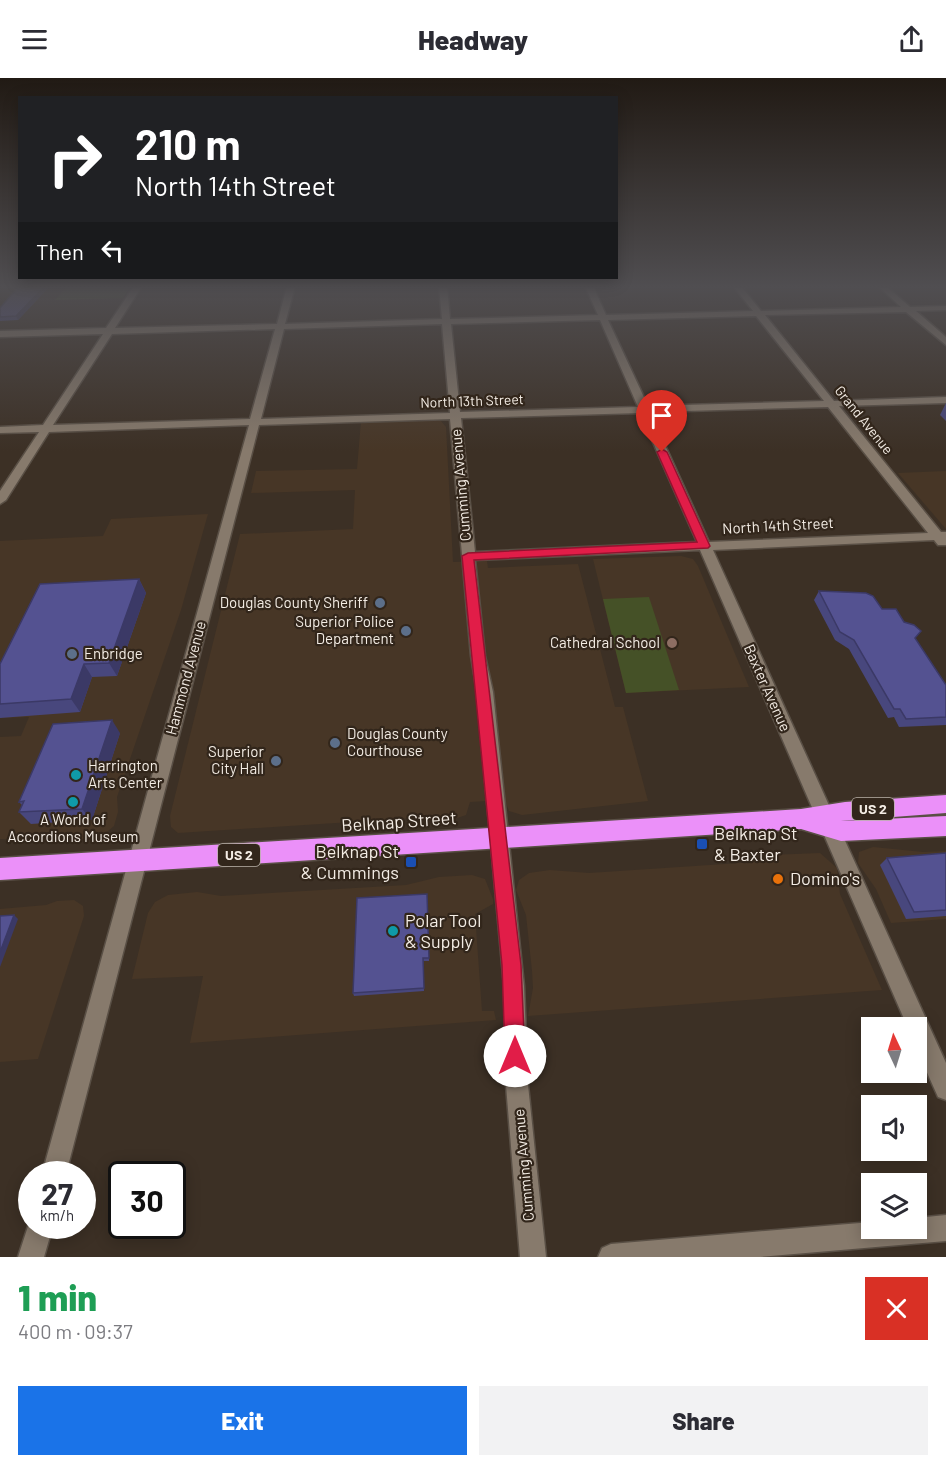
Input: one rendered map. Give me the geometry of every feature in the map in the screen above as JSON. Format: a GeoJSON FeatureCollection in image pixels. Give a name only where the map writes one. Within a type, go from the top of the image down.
{"type":"FeatureCollection","features":[{"type":"Feature","properties":{"kind":"highway","name":"Belknap Street"},"geometry":{"type":"LineString","coordinates":[[0,869],[801,819],[826,821],[946,804]]}},
{"type":"Feature","properties":{"kind":"highway","name":"Belknap Street"},"geometry":{"type":"LineString","coordinates":[[826,821],[855,831],[946,825]]}},
{"type":"Feature","properties":{"kind":"street"},"geometry":{"type":"LineString","coordinates":[[0,500],[102,341]]}},
{"type":"Feature","properties":{"kind":"street","name":"Hammond Avenue"},"geometry":{"type":"LineString","coordinates":[[57,1161],[276,341]]}},
{"type":"Feature","properties":{"kind":"street","name":"Cumming Avenue"},"geometry":{"type":"LineString","coordinates":[[448,341],[468,556],[514,986],[517,1085],[533,1257]]}},
{"type":"Feature","properties":{"kind":"street","name":"Baxter Avenue"},"geometry":{"type":"LineString","coordinates":[[613,341],[946,1089]]}},
{"type":"Feature","properties":{"kind":"street","name":"Grand Avenue"},"geometry":{"type":"LineString","coordinates":[[781,341],[943,539]]}},
{"type":"Feature","properties":{"kind":"street","name":"North 13th Street"},"geometry":{"type":"LineString","coordinates":[[0,430],[946,400]]}},
{"type":"Feature","properties":{"kind":"street","name":"North 14th Street"},"geometry":{"type":"LineString","coordinates":[[468,556],[943,539]]}},
{"type":"Feature","properties":{"kind":"street"},"geometry":{"type":"LineString","coordinates":[[611,1257],[946,1228]]}},
{"type":"Feature","properties":{"kind":"street"},"geometry":{"type":"LineString","coordinates":[[31,1257],[36,1239]]}},
{"type":"Feature","properties":{"kind":"shaded area"},"geometry":{"type":"Polygon","coordinates":[[[430,419],[441,421],[446,427],[453,562],[487,561],[488,568],[578,564],[615,707],[623,707],[648,801],[522,815],[509,811],[505,800],[470,802],[466,815],[454,819],[429,817],[178,833],[171,827],[170,816],[240,534],[353,529],[355,490],[251,493],[256,471],[357,469],[361,421],[430,419]]]}},
{"type":"Feature","properties":{"kind":"shaded area"},"geometry":{"type":"Polygon","coordinates":[[[946,471],[946,529],[898,473],[946,471]]]}},
{"type":"Feature","properties":{"kind":"shaded area"},"geometry":{"type":"Polygon","coordinates":[[[208,514],[181,610],[117,797],[118,812],[114,826],[102,836],[90,839],[48,841],[0,839],[0,737],[21,736],[29,717],[0,718],[0,541],[103,536],[111,519],[208,514]]]}},
{"type":"Feature","properties":{"kind":"shaded area","name":"Cathedral School"},"geometry":{"type":"Polygon","coordinates":[[[681,556],[693,559],[698,566],[749,687],[626,693],[593,559],[681,556]]]}},
{"type":"Feature","properties":{"kind":"shaded area"},"geometry":{"type":"Polygon","coordinates":[[[873,847],[923,852],[946,851],[946,919],[891,923],[876,889],[858,863],[859,852],[873,847]]]}},
{"type":"Feature","properties":{"kind":"shaded area"},"geometry":{"type":"Polygon","coordinates":[[[820,853],[837,868],[840,894],[882,990],[528,1016],[533,988],[532,971],[526,915],[516,890],[519,880],[529,873],[550,870],[589,873],[740,863],[769,855],[820,853]]]}},
{"type":"Feature","properties":{"kind":"shaded area"},"geometry":{"type":"Polygon","coordinates":[[[472,875],[485,879],[493,899],[493,904],[475,914],[482,1011],[494,1011],[496,1020],[190,1043],[203,976],[132,979],[148,913],[155,902],[168,895],[197,892],[221,896],[406,885],[439,877],[472,875]]]}},
{"type":"Feature","properties":{"kind":"shaded area"},"geometry":{"type":"Polygon","coordinates":[[[74,900],[83,906],[84,916],[38,1059],[0,1062],[0,909],[74,900]]]}},
{"type":"Feature","properties":{"kind":"green space"},"geometry":{"type":"Polygon","coordinates":[[[649,597],[679,690],[626,693],[603,599],[649,597]]]}},
{"type":"Feature","properties":{"kind":"building","name":"Enbridge"},"geometry":{"type":"Polygon","coordinates":[[[139,579],[109,663],[84,664],[71,699],[0,704],[0,664],[40,584],[139,579]]]}},
{"type":"Feature","properties":{"kind":"building"},"geometry":{"type":"Polygon","coordinates":[[[819,591],[866,593],[873,596],[882,609],[896,609],[904,622],[914,625],[921,631],[915,638],[946,685],[946,717],[906,719],[900,709],[894,709],[854,640],[840,632],[819,591]]]}},
{"type":"Feature","properties":{"kind":"building","name":"Harrington Arts Center"},"geometry":{"type":"Polygon","coordinates":[[[112,720],[82,809],[19,812],[24,801],[19,802],[53,724],[112,720]]]}},
{"type":"Feature","properties":{"kind":"building"},"geometry":{"type":"Polygon","coordinates":[[[946,853],[946,910],[914,912],[887,858],[946,853]]]}},
{"type":"Feature","properties":{"kind":"building","name":"Polar Tool & Supply"},"geometry":{"type":"Polygon","coordinates":[[[427,894],[429,958],[423,958],[424,988],[353,993],[357,898],[427,894]]]}},
{"type":"Feature","properties":{"kind":"building"},"geometry":{"type":"Polygon","coordinates":[[[14,915],[0,952],[0,916],[14,915]]]}},
{"type":"Feature","properties":{"kind":"place","name":"Douglas County Sheriff"},"geometry":{"type":"Point","coordinates":[380,603]}},
{"type":"Feature","properties":{"kind":"place","name":"Superior Police Department"},"geometry":{"type":"Point","coordinates":[406,631]}},
{"type":"Feature","properties":{"kind":"place","name":"Cathedral School"},"geometry":{"type":"Point","coordinates":[672,643]}},
{"type":"Feature","properties":{"kind":"place","name":"Enbridge"},"geometry":{"type":"Point","coordinates":[72,654]}},
{"type":"Feature","properties":{"kind":"place","name":"Douglas County Courthouse"},"geometry":{"type":"Point","coordinates":[335,743]}},
{"type":"Feature","properties":{"kind":"place","name":"Superior City Hall"},"geometry":{"type":"Point","coordinates":[276,761]}},
{"type":"Feature","properties":{"kind":"place","name":"Harrington Arts Center"},"geometry":{"type":"Point","coordinates":[76,775]}},
{"type":"Feature","properties":{"kind":"place","name":"A World of Accordions Museum"},"geometry":{"type":"Point","coordinates":[73,802]}},
{"type":"Feature","properties":{"kind":"place","name":"Belknap St & Baxter"},"geometry":{"type":"Point","coordinates":[702,844]}},
{"type":"Feature","properties":{"kind":"place","name":"Belknap St & Cummings"},"geometry":{"type":"Point","coordinates":[411,862]}},
{"type":"Feature","properties":{"kind":"place","name":"Domino's"},"geometry":{"type":"Point","coordinates":[778,879]}},
{"type":"Feature","properties":{"kind":"place","name":"Polar Tool & Supply"},"geometry":{"type":"Point","coordinates":[393,931]}},
{"type":"Feature","properties":{"kind":"route"},"geometry":{"type":"LineString","coordinates":[[515,1056],[512,965],[485,692],[478,656],[468,556],[704,546],[662,452]]}}]}
